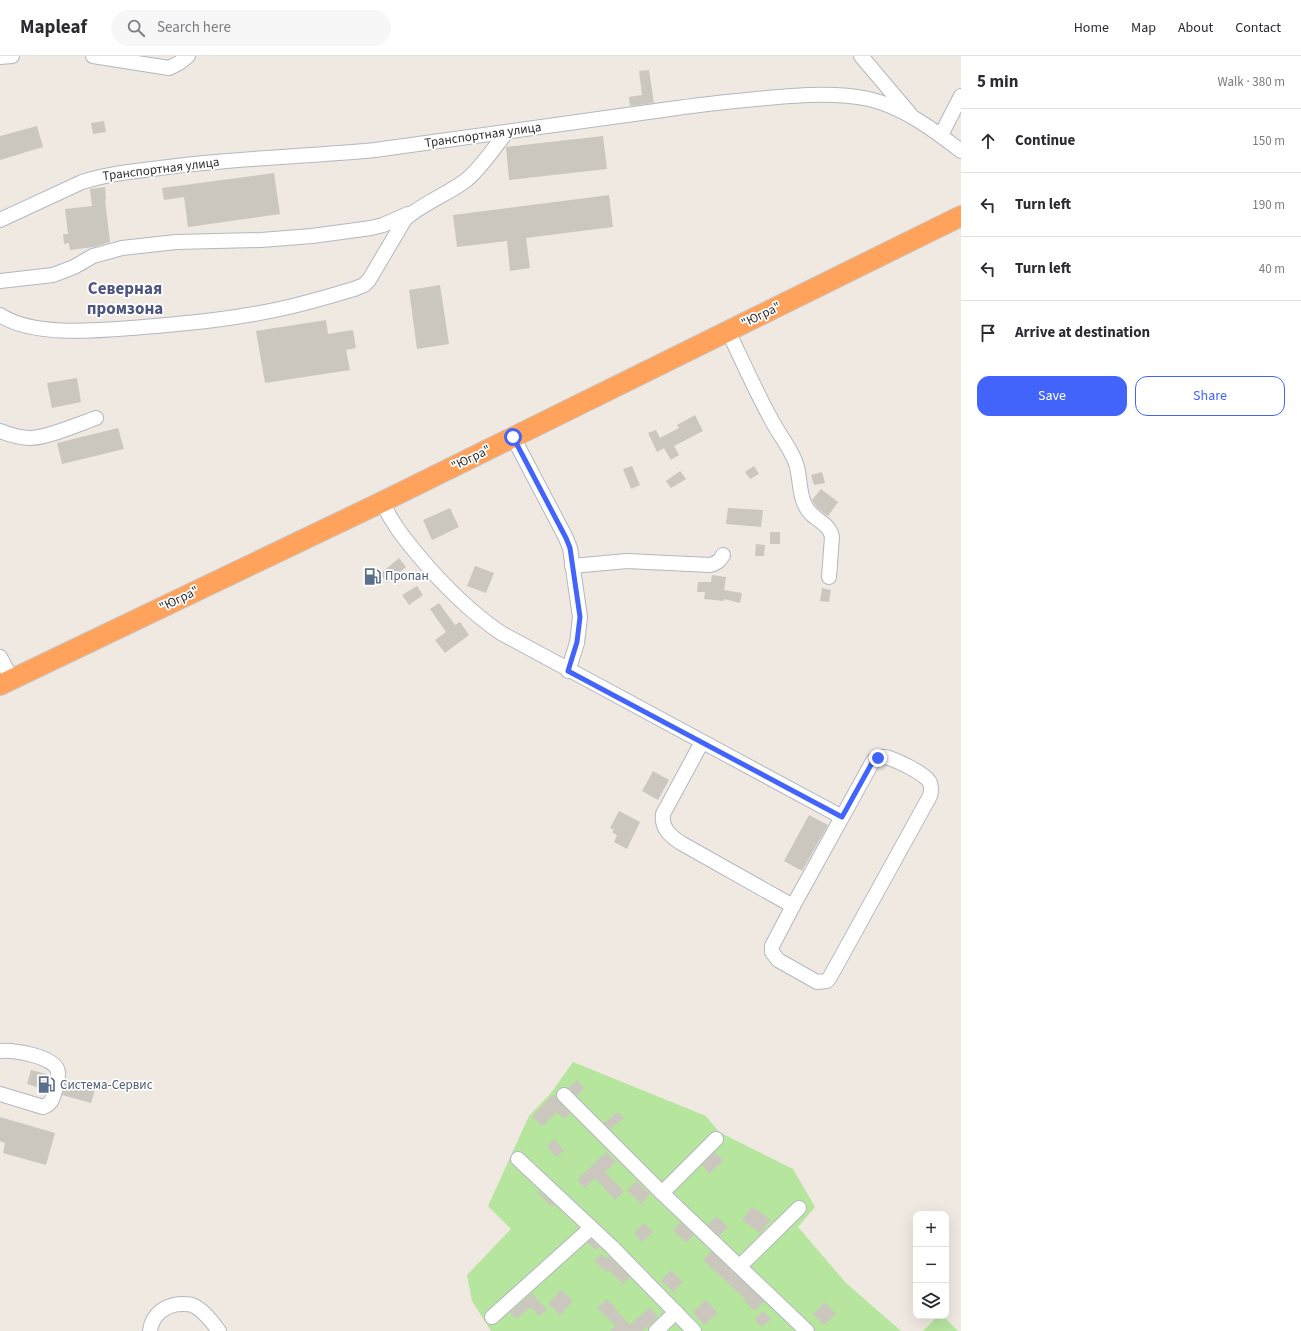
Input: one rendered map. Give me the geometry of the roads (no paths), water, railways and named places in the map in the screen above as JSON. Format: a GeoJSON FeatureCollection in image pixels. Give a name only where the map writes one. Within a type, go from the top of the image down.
{"type":"FeatureCollection","features":[{"type":"Feature","properties":{"kind":"highway","name":"\"Югра\""},"geometry":{"type":"LineString","coordinates":[[6,682],[382,502],[961,216]]}},
{"type":"Feature","properties":{"kind":"street"},"geometry":{"type":"LineString","coordinates":[[0,57],[12,56]]}},
{"type":"Feature","properties":{"kind":"street"},"geometry":{"type":"LineString","coordinates":[[92,56],[169,68],[188,56]]}},
{"type":"Feature","properties":{"kind":"street"},"geometry":{"type":"LineString","coordinates":[[861,56],[913,118]]}},
{"type":"Feature","properties":{"kind":"street","name":"Транспортная улица"},"geometry":{"type":"LineString","coordinates":[[0,220],[82,182],[94,178],[124,173],[206,162],[326,155],[375,150],[715,103],[827,94],[848,95],[870,100],[913,118],[941,135],[961,151]]}},
{"type":"Feature","properties":{"kind":"street"},"geometry":{"type":"LineString","coordinates":[[941,135],[961,96]]}},
{"type":"Feature","properties":{"kind":"street"},"geometry":{"type":"LineString","coordinates":[[0,281],[53,275],[74,267],[93,256],[122,248],[176,242],[261,240],[312,236],[371,228],[414,212],[465,181],[471,176],[507,132]]}},
{"type":"Feature","properties":{"kind":"street"},"geometry":{"type":"LineString","coordinates":[[0,315],[15,322],[42,329],[87,330],[216,320],[293,306],[364,285],[374,273],[401,225],[414,212]]}},
{"type":"Feature","properties":{"kind":"street"},"geometry":{"type":"LineString","coordinates":[[728,331],[768,413],[794,459],[799,473],[805,506],[816,518],[829,528],[831,532],[832,537],[829,577]]}},
{"type":"Feature","properties":{"kind":"street"},"geometry":{"type":"LineString","coordinates":[[0,431],[12,435],[31,438],[96,418]]}},
{"type":"Feature","properties":{"kind":"street"},"geometry":{"type":"LineString","coordinates":[[513,437],[570,548],[580,623],[577,642],[568,671]]}},
{"type":"Feature","properties":{"kind":"street"},"geometry":{"type":"LineString","coordinates":[[382,502],[389,518],[400,534],[435,575],[472,612],[501,633],[568,671],[842,817]]}},
{"type":"Feature","properties":{"kind":"street"},"geometry":{"type":"LineString","coordinates":[[572,566],[627,561],[710,566],[716,564],[723,555]]}},
{"type":"Feature","properties":{"kind":"street"},"geometry":{"type":"LineString","coordinates":[[0,657],[6,682]]}},
{"type":"Feature","properties":{"kind":"street"},"geometry":{"type":"LineString","coordinates":[[702,742],[663,814],[662,820],[664,827],[668,833],[681,843],[793,906]]}},
{"type":"Feature","properties":{"kind":"street"},"geometry":{"type":"LineString","coordinates":[[884,756],[891,758],[925,777],[930,782],[930,796],[827,981],[817,982],[778,960],[774,956],[772,946],[793,906],[873,761],[884,756]]}},
{"type":"Feature","properties":{"kind":"street"},"geometry":{"type":"LineString","coordinates":[[0,1051],[20,1052],[51,1062],[56,1066],[59,1073],[53,1099],[49,1105],[44,1107],[0,1094]]}},
{"type":"Feature","properties":{"kind":"street"},"geometry":{"type":"LineString","coordinates":[[564,1095],[662,1193],[807,1331]]}},
{"type":"Feature","properties":{"kind":"street"},"geometry":{"type":"LineString","coordinates":[[662,1193],[716,1139]]}},
{"type":"Feature","properties":{"kind":"street"},"geometry":{"type":"LineString","coordinates":[[518,1159],[592,1228],[694,1331]]}},
{"type":"Feature","properties":{"kind":"street"},"geometry":{"type":"LineString","coordinates":[[740,1266],[799,1208]]}},
{"type":"Feature","properties":{"kind":"street"},"geometry":{"type":"LineString","coordinates":[[492,1317],[592,1228]]}},
{"type":"Feature","properties":{"kind":"street"},"geometry":{"type":"LineString","coordinates":[[150,1331],[151,1325],[157,1314],[166,1307],[178,1304],[191,1304],[201,1310],[219,1331]]}},
{"type":"Feature","properties":{"kind":"street"},"geometry":{"type":"LineString","coordinates":[[656,1331],[676,1312]]}},
{"type":"Feature","properties":{"kind":"place","name":"Пропан"},"geometry":{"type":"Point","coordinates":[372,576]}},
{"type":"Feature","properties":{"kind":"place","name":"Система-Сервис"},"geometry":{"type":"Point","coordinates":[47,1085]}},
{"type":"Feature","properties":{"kind":"district","name":"Северная промзона"},"geometry":{"type":"Point","coordinates":[125,299]}}]}
